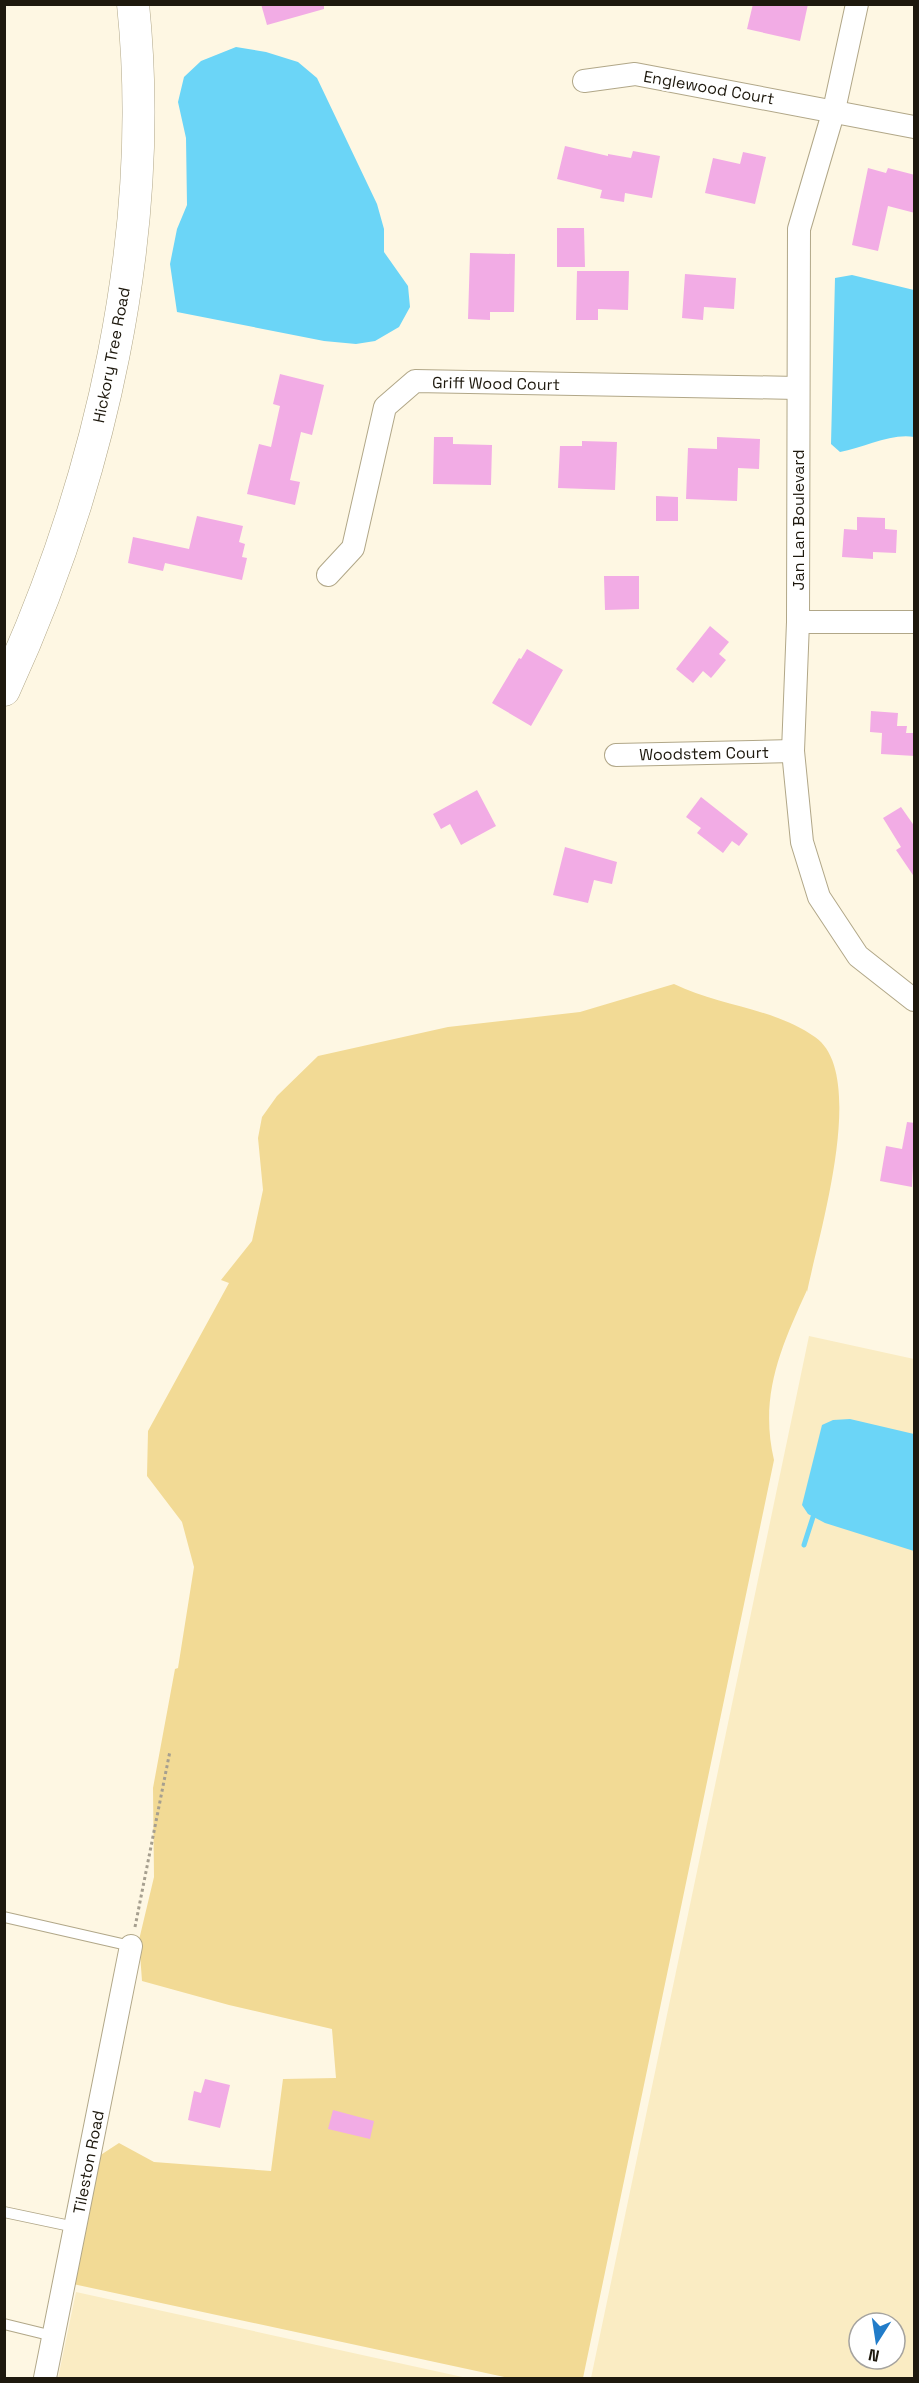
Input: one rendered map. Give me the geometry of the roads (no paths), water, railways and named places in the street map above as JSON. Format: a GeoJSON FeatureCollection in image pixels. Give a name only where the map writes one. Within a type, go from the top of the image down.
{"type":"FeatureCollection","features":[{"type":"Feature","properties":{"kind":"street","name":"Hickory Tree Road"},"geometry":{"type":"LineString","coordinates":[[4,690],[27,641],[64,547],[86,476],[122,306],[133,214],[137,126],[133,4]]}},
{"type":"Feature","properties":{"kind":"street","name":"Jan Lan Boulevard"},"geometry":{"type":"LineString","coordinates":[[857,4],[834,110],[799,229],[798,622],[793,751],[802,842],[819,897],[858,956],[915,1000]]}},
{"type":"Feature","properties":{"kind":"street","name":"Englewood Court"},"geometry":{"type":"LineString","coordinates":[[585,81],[635,74],[834,110],[915,128]]}},
{"type":"Feature","properties":{"kind":"street","name":"Griff Wood Court"},"geometry":{"type":"LineString","coordinates":[[327,575],[354,548],[385,407],[415,381],[797,388]]}},
{"type":"Feature","properties":{"kind":"street"},"geometry":{"type":"LineString","coordinates":[[798,622],[915,622]]}},
{"type":"Feature","properties":{"kind":"street","name":"Woodstem Court"},"geometry":{"type":"LineString","coordinates":[[615,754],[793,751]]}},
{"type":"Feature","properties":{"kind":"street","name":"Tileston Road"},"geometry":{"type":"LineString","coordinates":[[45,2379],[131,1946]]}},
{"type":"Feature","properties":{"kind":"lane"},"geometry":{"type":"LineString","coordinates":[[4,1917],[131,1946]]}},
{"type":"Feature","properties":{"kind":"lane"},"geometry":{"type":"LineString","coordinates":[[4,2212],[75,2227]]}},
{"type":"Feature","properties":{"kind":"lane"},"geometry":{"type":"LineString","coordinates":[[4,2324],[53,2336]]}},
{"type":"Feature","properties":{"kind":"water"},"geometry":{"type":"Polygon","coordinates":[[[236,47],[266,52],[298,62],[317,78],[377,204],[384,229],[384,252],[408,286],[410,307],[399,327],[375,341],[356,344],[324,341],[177,312],[170,264],[177,229],[187,205],[186,138],[178,102],[184,77],[201,61],[236,47]]]}},
{"type":"Feature","properties":{"kind":"water"},"geometry":{"type":"Polygon","coordinates":[[[852,275],[914,290],[914,437],[896,437],[840,452],[831,444],[835,278],[852,275]]]}},
{"type":"Feature","properties":{"kind":"water"},"geometry":{"type":"Polygon","coordinates":[[[850,1419],[914,1434],[914,1551],[825,1523],[808,1514],[802,1505],[822,1425],[833,1420],[850,1419]]]}},
{"type":"Feature","properties":{"kind":"waterway"},"geometry":{"type":"LineString","coordinates":[[804,1545],[813,1517]]}}]}
